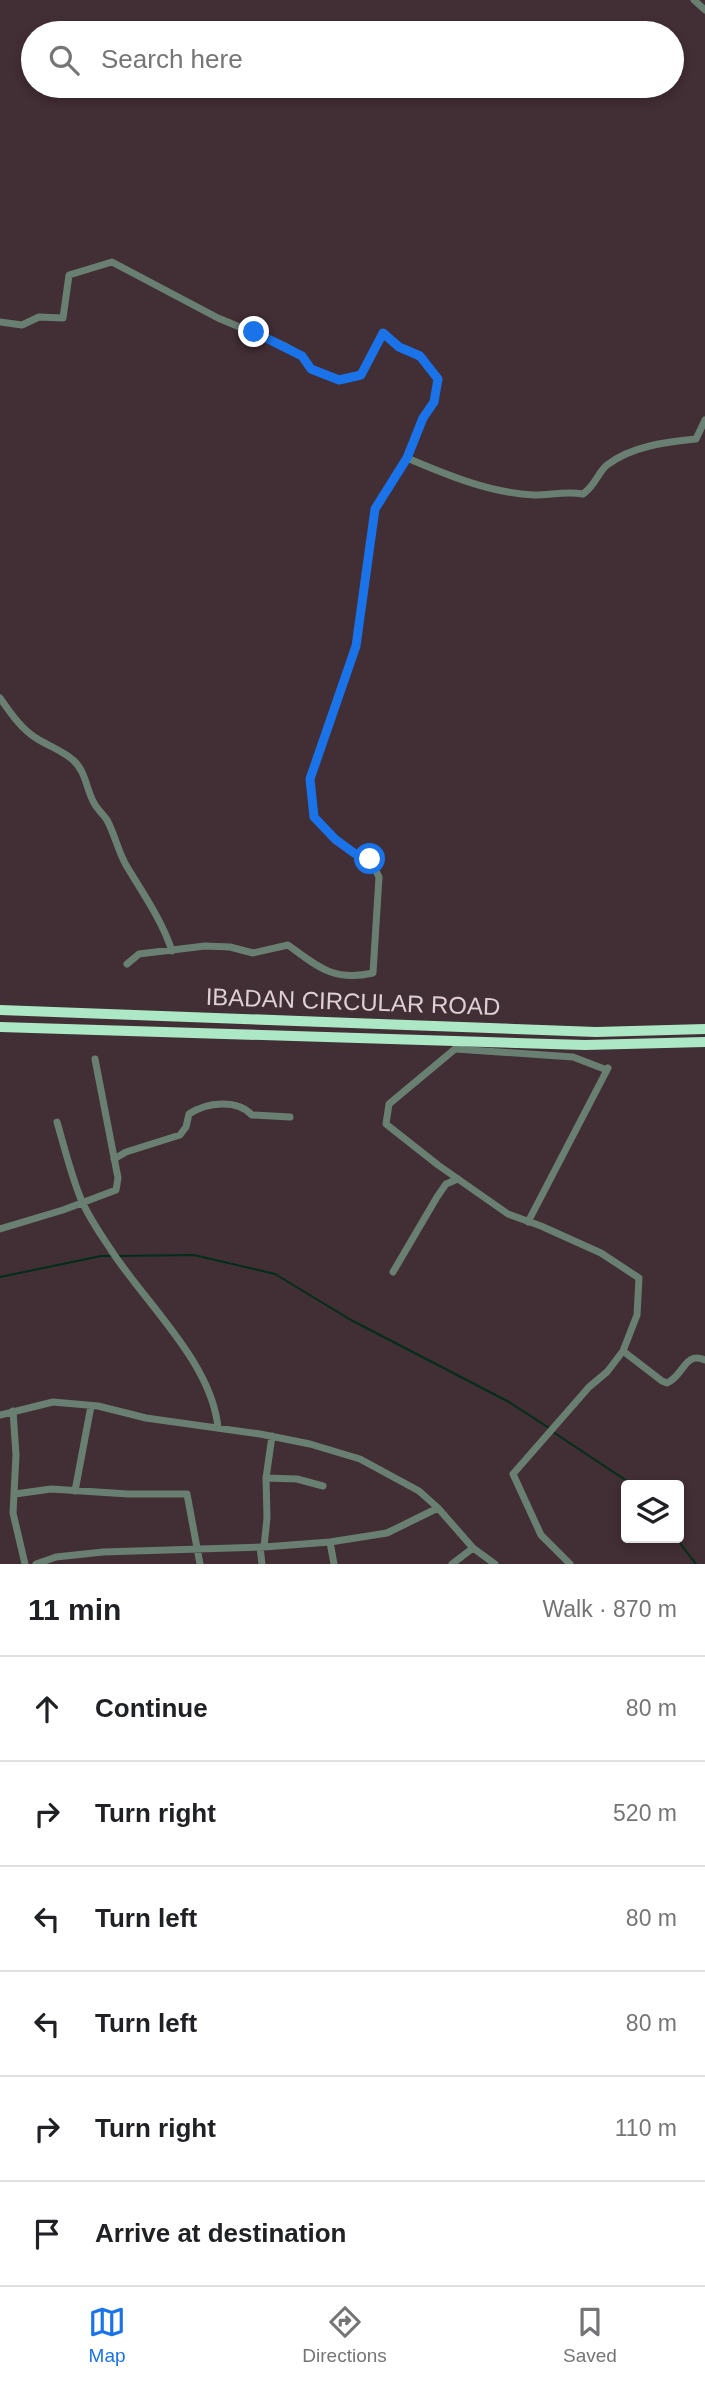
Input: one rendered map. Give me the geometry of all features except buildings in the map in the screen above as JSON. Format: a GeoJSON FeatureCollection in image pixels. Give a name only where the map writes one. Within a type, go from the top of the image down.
{"type":"FeatureCollection","features":[{"type":"Feature","properties":{"kind":"highway","name":"IBADAN CIRCULAR ROAD"},"geometry":{"type":"LineString","coordinates":[[0,1010],[596,1032],[705,1028]]}},
{"type":"Feature","properties":{"kind":"highway","name":"IBADAN CIRCULAR ROAD"},"geometry":{"type":"LineString","coordinates":[[0,1027],[585,1045],[705,1042]]}},
{"type":"Feature","properties":{"kind":"street"},"geometry":{"type":"LineString","coordinates":[[694,0],[705,10]]}},
{"type":"Feature","properties":{"kind":"street"},"geometry":{"type":"LineString","coordinates":[[0,322],[22,325],[39,317],[63,318],[69,275],[112,262],[218,318],[285,346],[302,356],[311,369],[339,380],[361,375],[383,333],[399,347],[420,356],[438,379],[434,402],[423,418],[407,458],[375,509],[356,646],[310,779],[314,817],[335,839],[354,853],[370,859],[379,877],[373,973],[355,977],[338,975],[318,967],[288,945],[253,953],[230,947],[205,946],[139,954],[127,964]]}},
{"type":"Feature","properties":{"kind":"street"},"geometry":{"type":"LineString","coordinates":[[407,458],[486,487],[535,495],[566,491],[583,494],[592,488],[606,466],[639,449],[696,439],[705,419]]}},
{"type":"Feature","properties":{"kind":"street"},"geometry":{"type":"LineString","coordinates":[[0,698],[11,715],[34,737],[73,759],[82,769],[94,804],[106,819],[121,855],[169,940],[172,951]]}},
{"type":"Feature","properties":{"kind":"street"},"geometry":{"type":"LineString","coordinates":[[528,1222],[608,1069],[573,1057],[455,1049],[389,1104],[386,1124],[508,1214],[601,1253],[639,1278],[637,1315],[622,1351],[607,1372],[589,1387],[513,1474],[541,1535],[570,1564]]}},
{"type":"Feature","properties":{"kind":"street"},"geometry":{"type":"LineString","coordinates":[[0,1229],[116,1190],[118,1178],[95,1059]]}},
{"type":"Feature","properties":{"kind":"street"},"geometry":{"type":"LineString","coordinates":[[114,1159],[126,1152],[180,1135],[187,1127],[189,1114],[199,1108],[233,1104],[243,1106],[252,1115],[290,1117]]}},
{"type":"Feature","properties":{"kind":"street"},"geometry":{"type":"LineString","coordinates":[[57,1122],[83,1202],[120,1264],[206,1384],[216,1409],[218,1428]]}},
{"type":"Feature","properties":{"kind":"street"},"geometry":{"type":"LineString","coordinates":[[393,1272],[437,1196],[446,1184],[458,1179]]}},
{"type":"Feature","properties":{"kind":"street"},"geometry":{"type":"LineString","coordinates":[[622,1351],[667,1383],[673,1381],[691,1358],[696,1356],[705,1360]]}},
{"type":"Feature","properties":{"kind":"street"},"geometry":{"type":"LineString","coordinates":[[0,1415],[53,1402],[91,1406],[146,1418],[272,1436],[360,1459],[419,1491],[439,1508],[473,1548],[495,1564]]}},
{"type":"Feature","properties":{"kind":"street"},"geometry":{"type":"LineString","coordinates":[[75,1491],[91,1406]]}},
{"type":"Feature","properties":{"kind":"street"},"geometry":{"type":"LineString","coordinates":[[13,1411],[16,1455],[13,1513],[25,1564]]}},
{"type":"Feature","properties":{"kind":"street"},"geometry":{"type":"LineString","coordinates":[[262,1564],[267,1518],[266,1478],[272,1436]]}},
{"type":"Feature","properties":{"kind":"street"},"geometry":{"type":"LineString","coordinates":[[266,1478],[297,1479],[323,1486]]}},
{"type":"Feature","properties":{"kind":"street"},"geometry":{"type":"LineString","coordinates":[[15,1494],[31,1490],[187,1494],[200,1564]]}},
{"type":"Feature","properties":{"kind":"street"},"geometry":{"type":"LineString","coordinates":[[36,1564],[56,1557],[103,1552],[330,1542],[387,1533],[439,1508]]}},
{"type":"Feature","properties":{"kind":"street"},"geometry":{"type":"LineString","coordinates":[[330,1542],[334,1564]]}},
{"type":"Feature","properties":{"kind":"street"},"geometry":{"type":"LineString","coordinates":[[452,1564],[473,1548]]}},
{"type":"Feature","properties":{"kind":"waterway"},"geometry":{"type":"LineString","coordinates":[[118,1256],[194,1255],[275,1274],[351,1320],[509,1402],[549,1428]]}},
{"type":"Feature","properties":{"kind":"waterway"},"geometry":{"type":"LineString","coordinates":[[0,1277],[112,1256]]}},
{"type":"Feature","properties":{"kind":"waterway"},"geometry":{"type":"LineString","coordinates":[[553,1432],[625,1480]]}},
{"type":"Feature","properties":{"kind":"waterway"},"geometry":{"type":"LineString","coordinates":[[680,1543],[696,1564]]}},
{"type":"Feature","properties":{"kind":"route"},"geometry":{"type":"LineString","coordinates":[[254,332],[302,356],[311,369],[339,380],[361,375],[383,333],[399,347],[420,356],[438,379],[434,402],[423,418],[407,458],[375,509],[356,646],[310,779],[314,817],[335,839],[354,853],[370,859]]}}]}
